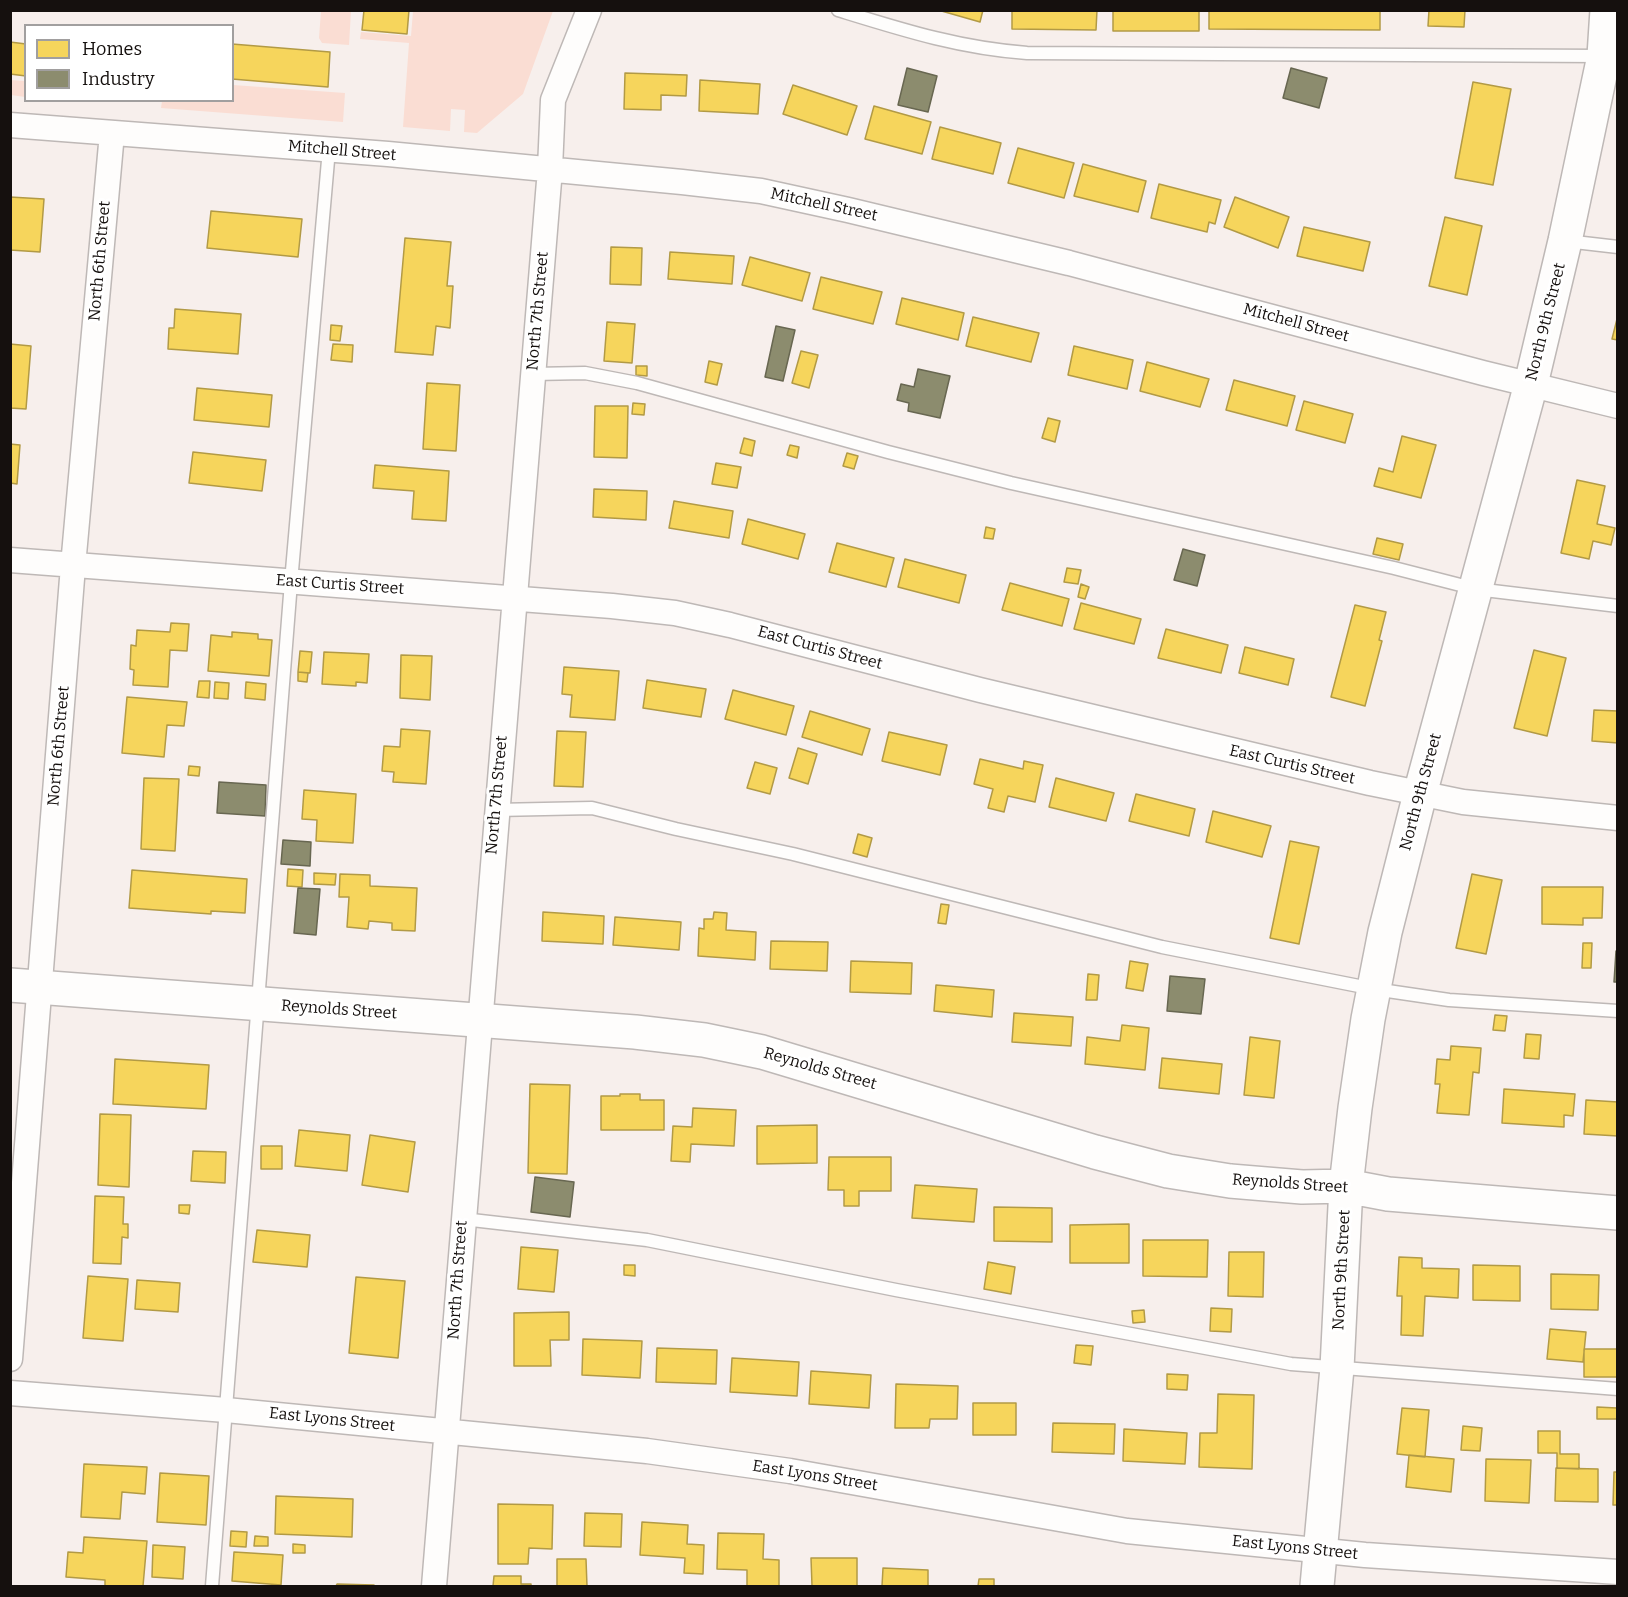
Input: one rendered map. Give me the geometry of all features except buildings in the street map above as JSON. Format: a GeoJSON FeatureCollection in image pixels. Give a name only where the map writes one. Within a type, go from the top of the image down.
{"type":"FeatureCollection","features":[{"type":"Feature","properties":{"kind":"main road","name":"North 9th Street"},"geometry":{"type":"LineString","coordinates":[[1317,1587],[1337,1368],[1346,1186],[1355,1108],[1374,989],[1385,932],[1420,794],[1531,384],[1606,76],[1607,10]]}},
{"type":"Feature","properties":{"kind":"main road","name":"Reynolds Street"},"geometry":{"type":"LineString","coordinates":[[25,986],[635,1032],[704,1040],[762,1052],[1095,1152],[1168,1171],[1230,1181],[1289,1186],[1346,1186],[1388,1194],[1617,1213]]}},
{"type":"Feature","properties":{"kind":"street","name":"North 7th Street"},"geometry":{"type":"LineString","coordinates":[[434,1587],[513,598],[550,169],[553,100],[589,10]]}},
{"type":"Feature","properties":{"kind":"street","name":"Mitchell Street"},"geometry":{"type":"LineString","coordinates":[[10,125],[329,149],[761,191],[1069,263],[1617,406]]}},
{"type":"Feature","properties":{"kind":"street","name":"North 6th Street"},"geometry":{"type":"LineString","coordinates":[[10,1359],[25,986],[74,566],[112,133]]}},
{"type":"Feature","properties":{"kind":"street","name":"East Curtis Street"},"geometry":{"type":"LineString","coordinates":[[10,560],[513,598],[675,613],[719,622],[980,690],[1420,794],[1474,803],[1617,818]]}},
{"type":"Feature","properties":{"kind":"street","name":"East Lyons Street"},"geometry":{"type":"LineString","coordinates":[[10,1393],[226,1410],[647,1451],[790,1471],[1127,1531],[1376,1556],[1617,1572]]}},
{"type":"Feature","properties":{"kind":"lane"},"geometry":{"type":"LineString","coordinates":[[838,10],[941,41],[991,51],[1606,76]]}},
{"type":"Feature","properties":{"kind":"lane"},"geometry":{"type":"LineString","coordinates":[[212,1587],[291,582],[329,149]]}},
{"type":"Feature","properties":{"kind":"lane"},"geometry":{"type":"LineString","coordinates":[[1565,241],[1617,247]]}},
{"type":"Feature","properties":{"kind":"lane"},"geometry":{"type":"LineString","coordinates":[[533,374],[585,373],[637,383],[888,452],[1000,480],[1394,567],[1476,589],[1617,606]]}},
{"type":"Feature","properties":{"kind":"lane"},"geometry":{"type":"LineString","coordinates":[[496,810],[592,808],[793,854],[1162,947],[1374,989],[1449,1000],[1617,1011]]}},
{"type":"Feature","properties":{"kind":"lane"},"geometry":{"type":"LineString","coordinates":[[463,1218],[647,1240],[1291,1364],[1617,1389]]}},
{"type":"Feature","properties":{"kind":"shaded area"},"geometry":{"type":"Polygon","coordinates":[[[413,10],[553,11],[523,94],[477,133],[464,132],[465,110],[451,109],[450,131],[403,127],[409,43],[360,39],[361,32],[411,36],[413,10]]]}},
{"type":"Feature","properties":{"kind":"shaded area"},"geometry":{"type":"Polygon","coordinates":[[[321,11],[351,11],[349,45],[322,43],[319,38],[321,11]]]}},
{"type":"Feature","properties":{"kind":"shaded area"},"geometry":{"type":"Polygon","coordinates":[[[10,80],[24,81],[24,97],[11,95],[10,80]]]}},
{"type":"Feature","properties":{"kind":"shaded area"},"geometry":{"type":"Polygon","coordinates":[[[234,85],[345,93],[343,122],[161,108],[162,102],[234,102],[234,85]]]}}]}
